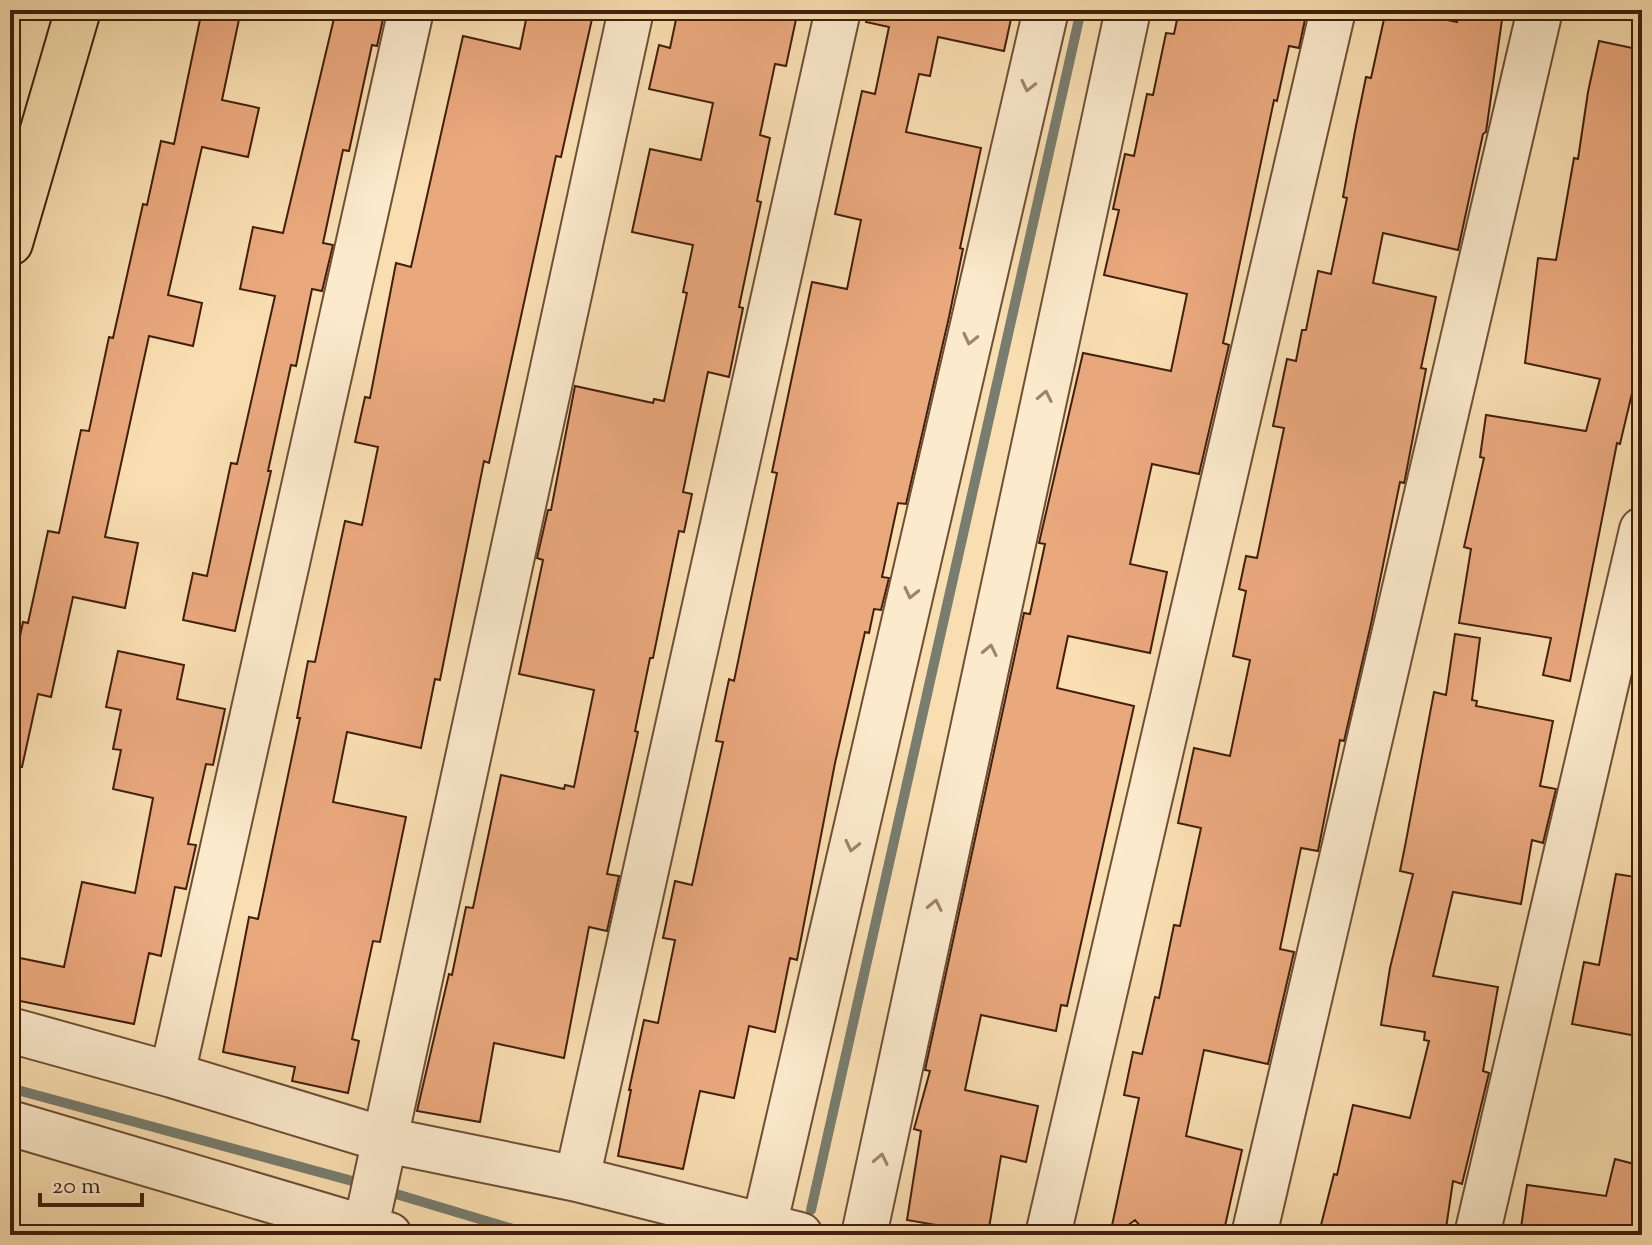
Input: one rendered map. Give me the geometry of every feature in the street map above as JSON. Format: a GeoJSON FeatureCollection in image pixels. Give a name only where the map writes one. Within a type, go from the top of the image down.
{"type":"FeatureCollection","features":[{"type":"Feature","properties":{"kind":"main road"},"geometry":{"type":"LineString","coordinates":[[10,243],[78,10]]}},
{"type":"Feature","properties":{"kind":"street"},"geometry":{"type":"LineString","coordinates":[[172,1075],[411,10]]}},
{"type":"Feature","properties":{"kind":"street"},"geometry":{"type":"LineString","coordinates":[[10,1123],[373,1233],[386,1140],[631,10]]}},
{"type":"Feature","properties":{"kind":"street"},"geometry":{"type":"LineString","coordinates":[[577,1179],[838,10]]}},
{"type":"Feature","properties":{"kind":"street"},"geometry":{"type":"LineString","coordinates":[[10,1030],[386,1140],[577,1179],[775,1232],[1046,10]]}},
{"type":"Feature","properties":{"kind":"street"},"geometry":{"type":"LineString","coordinates":[[864,1235],[1128,10]]}},
{"type":"Feature","properties":{"kind":"street"},"geometry":{"type":"LineString","coordinates":[[1048,1235],[1333,10]]}},
{"type":"Feature","properties":{"kind":"street"},"geometry":{"type":"LineString","coordinates":[[1254,1235],[1540,10]]}},
{"type":"Feature","properties":{"kind":"street"},"geometry":{"type":"LineString","coordinates":[[1477,1235],[1642,530]]}},
{"type":"Feature","properties":{"kind":"building"},"geometry":{"type":"Polygon","coordinates":[[[202,10],[241,10],[222,100],[259,108],[248,157],[202,147],[168,295],[202,303],[193,346],[149,336],[105,537],[138,543],[125,608],[73,597],[51,697],[38,694],[22,767],[10,766],[10,683],[23,622],[28,623],[48,531],[59,533],[81,430],[89,431],[109,337],[113,338],[143,204],[147,205],[161,141],[174,144],[202,10]]]}},
{"type":"Feature","properties":{"kind":"building"},"geometry":{"type":"Polygon","coordinates":[[[336,10],[385,10],[377,46],[372,45],[349,151],[343,150],[323,243],[333,245],[322,291],[312,289],[296,366],[291,365],[235,631],[183,620],[193,573],[207,576],[231,463],[237,464],[275,296],[240,289],[253,227],[283,233],[336,10]]]}},
{"type":"Feature","properties":{"kind":"building"},"geometry":{"type":"Polygon","coordinates":[[[528,10],[594,10],[561,157],[556,156],[489,463],[484,461],[440,680],[435,679],[421,748],[347,732],[333,802],[406,817],[380,942],[373,941],[352,1039],[359,1041],[348,1093],[292,1081],[295,1067],[223,1052],[249,917],[258,919],[300,718],[297,718],[308,661],[315,662],[345,521],[362,525],[378,447],[355,442],[365,397],[370,398],[396,263],[411,267],[463,36],[520,49],[528,10]]]}},
{"type":"Feature","properties":{"kind":"building"},"geometry":{"type":"Polygon","coordinates":[[[678,10],[798,10],[786,66],[775,64],[760,135],[770,138],[729,377],[708,372],[683,492],[692,494],[684,532],[679,531],[653,658],[650,658],[635,731],[638,732],[607,874],[619,876],[607,931],[589,927],[564,1058],[494,1043],[480,1122],[417,1111],[466,907],[473,908],[501,775],[564,789],[565,785],[574,787],[594,690],[519,674],[543,560],[537,558],[548,510],[551,510],[575,386],[653,403],[654,399],[664,401],[687,293],[683,292],[693,245],[632,232],[650,149],[701,160],[713,103],[649,89],[659,45],[670,48],[678,10]]]}},
{"type":"Feature","properties":{"kind":"building"},"geometry":{"type":"Polygon","coordinates":[[[868,10],[1013,10],[1004,51],[938,37],[930,76],[919,74],[906,132],[981,148],[949,317],[906,504],[898,503],[882,577],[889,578],[881,610],[874,609],[869,633],[865,632],[835,763],[797,960],[790,958],[775,1032],[749,1026],[734,1098],[700,1091],[683,1169],[618,1156],[644,1020],[658,1023],[675,940],[663,938],[675,881],[692,885],[723,742],[716,741],[729,679],[734,681],[777,473],[772,472],[812,282],[847,289],[861,220],[835,214],[862,91],[875,94],[889,27],[866,22],[868,10]]]}},
{"type":"Feature","properties":{"kind":"building"},"geometry":{"type":"Polygon","coordinates":[[[1179,10],[1307,10],[1299,48],[1289,46],[1277,101],[1274,100],[1223,343],[1229,345],[1199,474],[1152,464],[1130,564],[1167,572],[1150,653],[1068,636],[1057,688],[1134,706],[1067,1006],[1061,1005],[1056,1031],[981,1015],[965,1090],[1038,1106],[1026,1162],[1001,1156],[988,1234],[907,1220],[921,1131],[914,1129],[930,1071],[925,1070],[1024,613],[1030,614],[1045,544],[1039,543],[1083,353],[1171,371],[1187,294],[1104,275],[1119,210],[1113,209],[1125,154],[1134,156],[1147,94],[1153,95],[1166,33],[1174,34],[1179,10]]]}},
{"type":"Feature","properties":{"kind":"building"},"geometry":{"type":"Polygon","coordinates":[[[1386,10],[1457,22],[1459,10],[1503,13],[1486,132],[1483,134],[1458,250],[1383,233],[1373,283],[1436,297],[1421,368],[1426,369],[1405,479],[1404,483],[1400,482],[1344,741],[1340,740],[1318,851],[1301,848],[1280,949],[1294,952],[1268,1064],[1204,1050],[1186,1136],[1242,1150],[1223,1235],[1148,1235],[1135,1220],[1115,1235],[1110,1235],[1139,1098],[1124,1095],[1133,1052],[1142,1054],[1155,997],[1159,998],[1174,925],[1180,926],[1201,828],[1178,823],[1194,748],[1230,756],[1250,660],[1233,656],[1246,591],[1239,589],[1246,556],[1257,558],[1284,428],[1273,426],[1287,359],[1296,361],[1318,271],[1331,274],[1347,198],[1343,197],[1366,77],[1371,78],[1386,10]]]}},
{"type":"Feature","properties":{"kind":"building"},"geometry":{"type":"Polygon","coordinates":[[[1599,41],[1642,50],[1642,351],[1620,444],[1617,443],[1570,681],[1543,675],[1551,638],[1459,623],[1471,549],[1464,547],[1484,458],[1480,457],[1486,415],[1586,431],[1600,379],[1525,363],[1538,258],[1556,260],[1599,41]]]}},
{"type":"Feature","properties":{"kind":"building"},"geometry":{"type":"Polygon","coordinates":[[[1455,634],[1480,638],[1472,700],[1477,701],[1476,706],[1553,721],[1540,786],[1556,789],[1543,843],[1532,840],[1521,904],[1453,892],[1433,976],[1498,987],[1483,1071],[1489,1073],[1462,1184],[1453,1181],[1445,1235],[1362,1235],[1321,1225],[1334,1174],[1337,1175],[1353,1105],[1410,1118],[1429,1041],[1424,1040],[1425,1032],[1381,1025],[1390,968],[1413,874],[1400,871],[1434,692],[1446,695],[1455,634]]]}},
{"type":"Feature","properties":{"kind":"building"},"geometry":{"type":"Polygon","coordinates":[[[118,651],[184,665],[177,699],[225,709],[213,765],[206,764],[188,844],[196,845],[186,889],[175,887],[161,956],[149,953],[134,1024],[10,999],[10,956],[64,967],[82,882],[135,893],[153,798],[113,789],[121,750],[113,749],[121,710],[106,707],[118,651]]]}},
{"type":"Feature","properties":{"kind":"building"},"geometry":{"type":"Polygon","coordinates":[[[1616,874],[1642,878],[1642,1037],[1572,1024],[1584,962],[1599,965],[1616,874]]]}},
{"type":"Feature","properties":{"kind":"building"},"geometry":{"type":"Polygon","coordinates":[[[1615,1159],[1642,1166],[1642,1235],[1520,1235],[1527,1185],[1606,1196],[1615,1159]]]}},
{"type":"Feature","properties":{"kind":"waterway"},"geometry":{"type":"LineString","coordinates":[[811,1210],[1081,10]]}},
{"type":"Feature","properties":{"kind":"waterway"},"geometry":{"type":"LineString","coordinates":[[10,1088],[367,1185]]}},
{"type":"Feature","properties":{"kind":"waterway"},"geometry":{"type":"LineString","coordinates":[[386,1191],[533,1235]]}}]}
